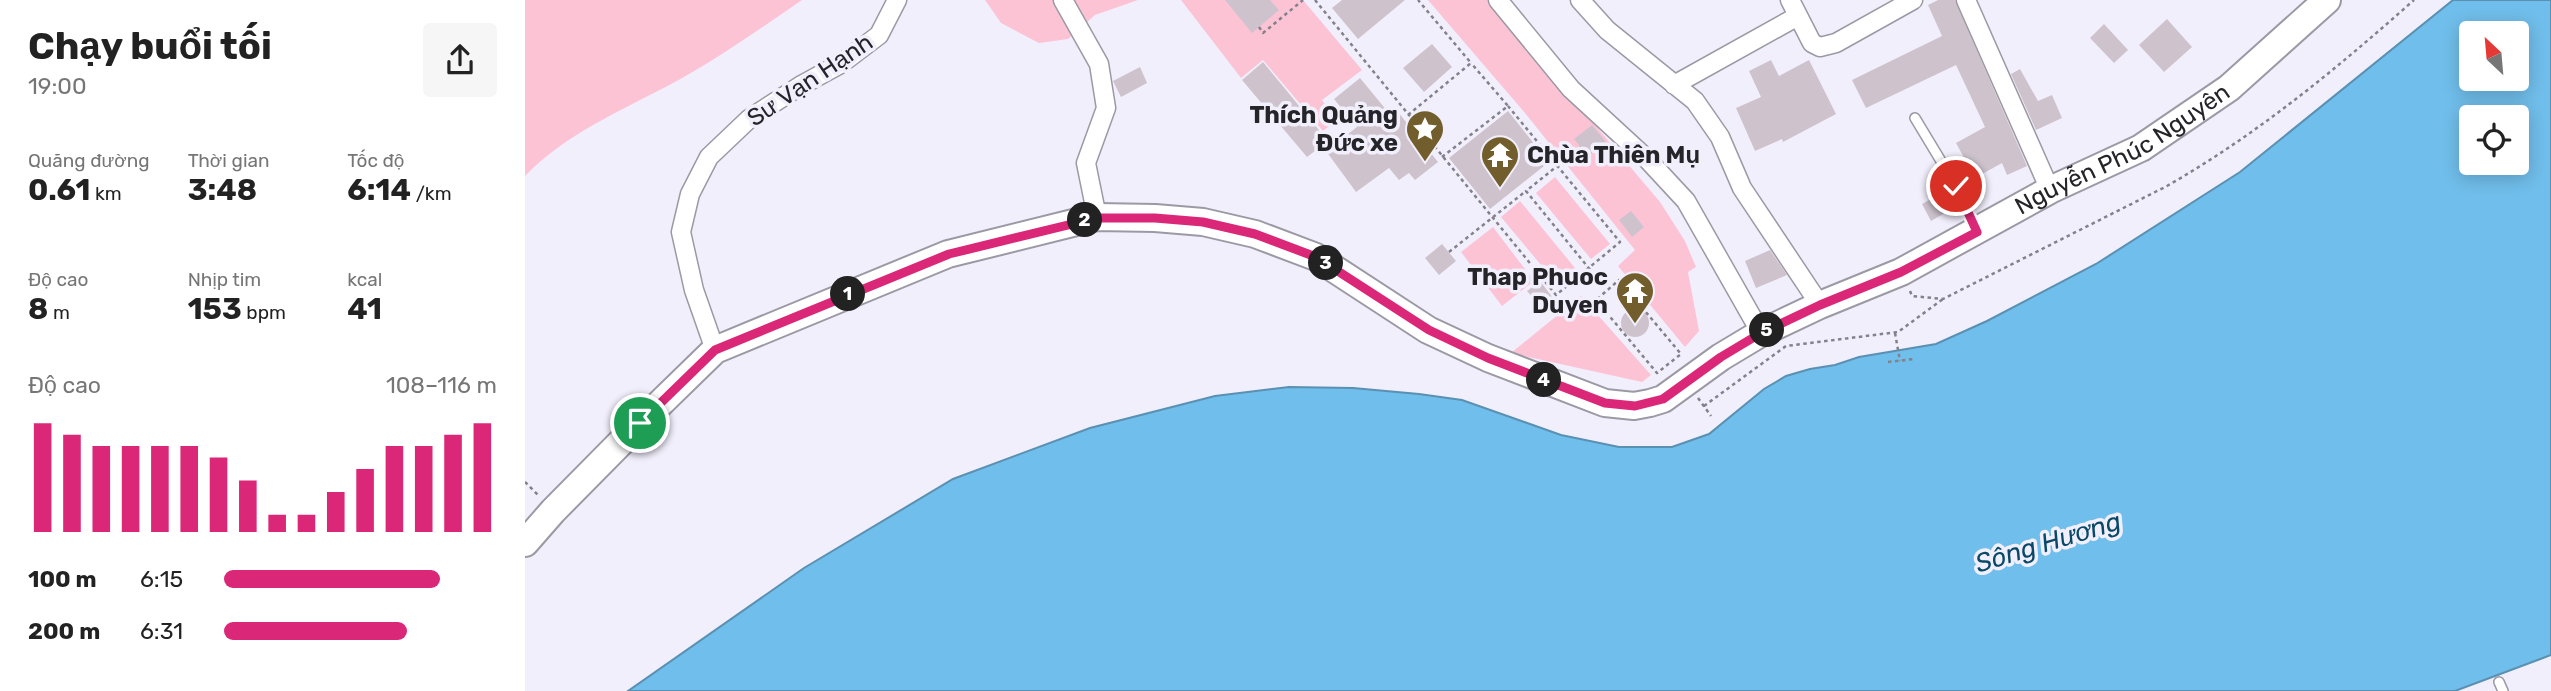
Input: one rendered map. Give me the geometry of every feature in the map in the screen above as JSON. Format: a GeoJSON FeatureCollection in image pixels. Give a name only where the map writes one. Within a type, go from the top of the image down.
{"type":"FeatureCollection","features":[{"type":"Feature","properties":{"kind":"main road","name":"Nguyễn Phúc Nguyên"},"geometry":{"type":"LineString","coordinates":[[1761,333],[1820,305],[1901,272],[2050,190],[2141,148],[2218,96],[2323,1]]}},
{"type":"Feature","properties":{"kind":"main road"},"geometry":{"type":"LineString","coordinates":[[525,543],[572,492],[715,350],[949,254],[1097,218],[1155,218],[1203,222],[1255,234],[1316,257],[1429,330],[1488,358],[1605,403],[1635,406],[1663,399],[1721,357],[1761,333]]}},
{"type":"Feature","properties":{"kind":"street","name":"Sư Vạn Hạnh"},"geometry":{"type":"LineString","coordinates":[[715,350],[694,290],[681,232],[690,194],[709,158],[749,119],[842,63],[879,35],[897,0]]}},
{"type":"Feature","properties":{"kind":"street"},"geometry":{"type":"LineString","coordinates":[[1063,0],[1099,64],[1106,108],[1086,163],[1097,218]]}},
{"type":"Feature","properties":{"kind":"street"},"geometry":{"type":"LineString","coordinates":[[1498,0],[1571,89],[1647,159],[1686,201],[1761,333]]}},
{"type":"Feature","properties":{"kind":"street"},"geometry":{"type":"LineString","coordinates":[[1580,0],[1607,30],[1695,102],[1720,137],[1742,188],[1820,305]]}},
{"type":"Feature","properties":{"kind":"street"},"geometry":{"type":"LineString","coordinates":[[1674,85],[1794,8],[1812,43],[1820,47],[1836,43],[1913,0]]}},
{"type":"Feature","properties":{"kind":"street"},"geometry":{"type":"LineString","coordinates":[[1966,0],[2050,190]]}},
{"type":"Feature","properties":{"kind":"lane"},"geometry":{"type":"LineString","coordinates":[[1915,118],[1956,186],[1977,232]]}},
{"type":"Feature","properties":{"kind":"path"},"geometry":{"type":"LineString","coordinates":[[1259,27],[1263,33],[1303,0]]}},
{"type":"Feature","properties":{"kind":"path"},"geometry":{"type":"LineString","coordinates":[[1317,0],[1442,158],[1556,295],[1619,242],[1418,0]]}},
{"type":"Feature","properties":{"kind":"path"},"geometry":{"type":"LineString","coordinates":[[1704,406],[1786,346],[1895,332],[1943,299],[2167,186],[2268,122],[2330,74],[2414,0]]}},
{"type":"Feature","properties":{"kind":"path"},"geometry":{"type":"LineString","coordinates":[[1272,16],[1276,22]]}},
{"type":"Feature","properties":{"kind":"path"},"geometry":{"type":"LineString","coordinates":[[1408,115],[1471,63]]}},
{"type":"Feature","properties":{"kind":"path"},"geometry":{"type":"LineString","coordinates":[[1442,158],[1508,106]]}},
{"type":"Feature","properties":{"kind":"path"},"geometry":{"type":"LineString","coordinates":[[1449,252],[1581,147]]}},
{"type":"Feature","properties":{"kind":"path"},"geometry":{"type":"LineString","coordinates":[[1526,191],[1596,277]]}},
{"type":"Feature","properties":{"kind":"path"},"geometry":{"type":"LineString","coordinates":[[1901,272],[1912,296],[1943,299]]}},
{"type":"Feature","properties":{"kind":"path"},"geometry":{"type":"LineString","coordinates":[[1619,280],[1681,354],[1657,373],[1596,300],[1607,290],[1619,280]]}},
{"type":"Feature","properties":{"kind":"path"},"geometry":{"type":"LineString","coordinates":[[1603,286],[1607,290]]}},
{"type":"Feature","properties":{"kind":"path"},"geometry":{"type":"LineString","coordinates":[[1895,332],[1900,361]]}},
{"type":"Feature","properties":{"kind":"path"},"geometry":{"type":"LineString","coordinates":[[1888,362],[1914,359]]}},
{"type":"Feature","properties":{"kind":"shaded area"},"geometry":{"type":"Polygon","coordinates":[[[525,0],[802,0],[704,66],[582,132],[543,159],[525,176],[525,0]]]}},
{"type":"Feature","properties":{"kind":"shaded area"},"geometry":{"type":"Polygon","coordinates":[[[985,0],[1138,0],[1095,15],[1068,39],[1039,43],[1001,23],[985,0]]]}},
{"type":"Feature","properties":{"kind":"shaded area"},"geometry":{"type":"Polygon","coordinates":[[[1181,0],[1303,0],[1362,70],[1322,100],[1337,120],[1323,131],[1263,60],[1241,78],[1181,0]]]}},
{"type":"Feature","properties":{"kind":"shaded area"},"geometry":{"type":"Polygon","coordinates":[[[1428,0],[1489,0],[1660,202],[1685,241],[1696,267],[1688,272],[1699,331],[1685,347],[1618,266],[1635,250],[1525,113],[1428,0]]]}},
{"type":"Feature","properties":{"kind":"shaded area"},"geometry":{"type":"Polygon","coordinates":[[[1555,177],[1610,244],[1591,259],[1536,193],[1555,177]]]}},
{"type":"Feature","properties":{"kind":"shaded area"},"geometry":{"type":"Polygon","coordinates":[[[1520,201],[1575,268],[1556,283],[1501,217],[1520,201]]]}},
{"type":"Feature","properties":{"kind":"shaded area"},"geometry":{"type":"Polygon","coordinates":[[[1493,227],[1534,281],[1502,306],[1461,252],[1493,227]]]}},
{"type":"Feature","properties":{"kind":"shaded area"},"geometry":{"type":"Polygon","coordinates":[[[1581,296],[1651,375],[1642,382],[1511,353],[1581,296]]]}},
{"type":"Feature","properties":{"kind":"water","name":"Sông Hương"},"geometry":{"type":"Polygon","coordinates":[[[2453,0],[2551,0],[2551,655],[2455,691],[628,691],[804,568],[953,479],[1090,428],[1215,396],[1289,387],[1353,388],[1462,400],[1561,435],[1619,447],[1672,447],[1709,434],[1764,389],[1786,376],[1859,357],[1936,344],[1987,321],[2096,264],[2240,172],[2453,0]]]}},
{"type":"Feature","properties":{"kind":"building"},"geometry":{"type":"Polygon","coordinates":[[[1225,0],[1270,0],[1279,10],[1252,33],[1225,0]]]}},
{"type":"Feature","properties":{"kind":"building"},"geometry":{"type":"Polygon","coordinates":[[[1342,0],[1405,0],[1358,39],[1332,8],[1342,0]]]}},
{"type":"Feature","properties":{"kind":"building"},"geometry":{"type":"Polygon","coordinates":[[[1938,0],[1955,0],[2027,166],[2007,175],[2002,163],[1975,178],[1956,143],[1985,127],[1956,65],[1866,108],[1852,80],[1942,36],[1928,5],[1938,0]]]}},
{"type":"Feature","properties":{"kind":"building"},"geometry":{"type":"Polygon","coordinates":[[[2167,19],[2192,47],[2164,72],[2139,45],[2167,19]]]}},
{"type":"Feature","properties":{"kind":"building"},"geometry":{"type":"Polygon","coordinates":[[[2104,24],[2128,50],[2114,63],[2090,38],[2104,24]]]}},
{"type":"Feature","properties":{"kind":"building"},"geometry":{"type":"Polygon","coordinates":[[[1432,44],[1452,67],[1424,92],[1403,68],[1432,44]]]}},
{"type":"Feature","properties":{"kind":"building"},"geometry":{"type":"Polygon","coordinates":[[[1771,60],[1779,76],[1809,60],[1836,114],[1783,142],[1782,139],[1755,151],[1736,108],[1761,97],[1749,71],[1771,60]]]}},
{"type":"Feature","properties":{"kind":"building"},"geometry":{"type":"Polygon","coordinates":[[[1263,62],[1328,141],[1307,157],[1242,80],[1263,62]]]}},
{"type":"Feature","properties":{"kind":"building"},"geometry":{"type":"Polygon","coordinates":[[[1140,67],[1147,83],[1121,97],[1113,81],[1140,67]]]}},
{"type":"Feature","properties":{"kind":"building"},"geometry":{"type":"Polygon","coordinates":[[[2020,69],[2038,101],[2052,95],[2062,118],[2036,130],[2011,74],[2020,69]]]}},
{"type":"Feature","properties":{"kind":"building"},"geometry":{"type":"Polygon","coordinates":[[[1360,78],[1388,112],[1394,107],[1438,162],[1415,180],[1409,173],[1399,180],[1389,168],[1356,192],[1326,151],[1357,127],[1334,99],[1360,78]]]}},
{"type":"Feature","properties":{"kind":"building"},"geometry":{"type":"Polygon","coordinates":[[[1508,111],[1549,162],[1490,209],[1449,158],[1508,111]]]}},
{"type":"Feature","properties":{"kind":"building"},"geometry":{"type":"Polygon","coordinates":[[[1592,125],[1606,142],[1588,156],[1574,139],[1592,125]]]}},
{"type":"Feature","properties":{"kind":"building"},"geometry":{"type":"Polygon","coordinates":[[[1946,191],[1955,207],[1931,221],[1922,204],[1946,191]]]}},
{"type":"Feature","properties":{"kind":"building"},"geometry":{"type":"Polygon","coordinates":[[[1631,211],[1644,227],[1632,237],[1619,220],[1631,211]]]}},
{"type":"Feature","properties":{"kind":"building"},"geometry":{"type":"Polygon","coordinates":[[[1442,244],[1456,261],[1439,275],[1425,258],[1442,244]]]}},
{"type":"Feature","properties":{"kind":"building"},"geometry":{"type":"Polygon","coordinates":[[[1770,250],[1787,275],[1756,288],[1745,261],[1770,250]]]}},
{"type":"Feature","properties":{"kind":"building"},"geometry":{"type":"Polygon","coordinates":[[[1540,281],[1553,298],[1541,307],[1527,291],[1540,281]]]}},
{"type":"Feature","properties":{"kind":"building","name":"Thap Phuoc Duyen"},"geometry":{"type":"Polygon","coordinates":[[[1635,309],[1645,313],[1649,323],[1645,333],[1635,337],[1625,333],[1621,323],[1625,313],[1635,309]]]}},
{"type":"Feature","properties":{"kind":"place","name":"Thích Quảng Đức xe"},"geometry":{"type":"Point","coordinates":[1425,163]}},
{"type":"Feature","properties":{"kind":"place","name":"Chùa Thiên Mụ"},"geometry":{"type":"Point","coordinates":[1500,189]}},
{"type":"Feature","properties":{"kind":"place","name":"Thap Phuoc Duyen"},"geometry":{"type":"Point","coordinates":[1635,325]}},
{"type":"Feature","properties":{"kind":"route"},"geometry":{"type":"LineString","coordinates":[[640,423],[715,350],[949,254],[1097,218],[1155,218],[1203,222],[1255,234],[1316,257],[1429,330],[1488,358],[1605,403],[1635,406],[1663,399],[1721,357],[1761,333],[1820,305],[1901,272],[1977,232],[1956,186]]}}]}
